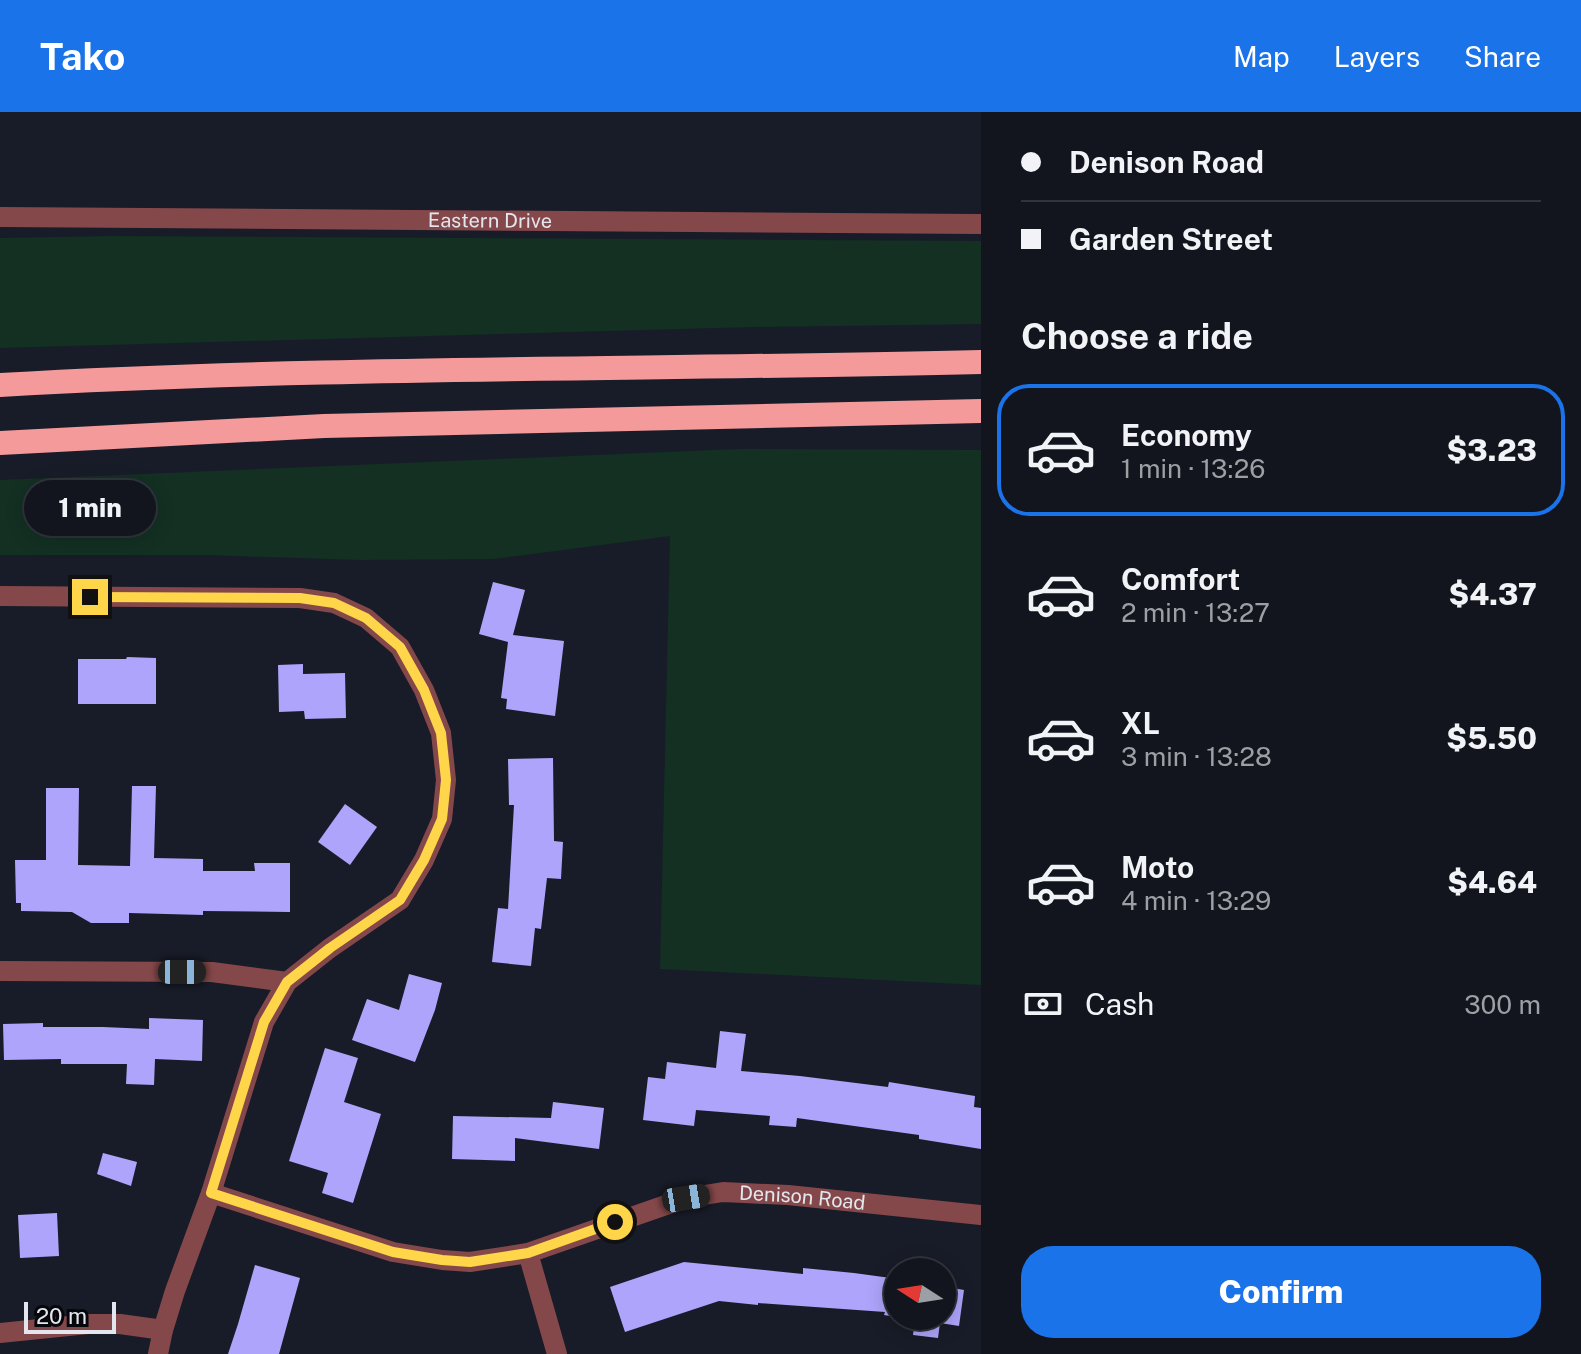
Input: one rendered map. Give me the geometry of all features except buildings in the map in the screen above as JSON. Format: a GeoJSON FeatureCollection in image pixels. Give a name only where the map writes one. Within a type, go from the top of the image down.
{"type":"FeatureCollection","features":[{"type":"Feature","properties":{"kind":"highway"},"geometry":{"type":"LineString","coordinates":[[0,385],[304,372],[981,362]]}},
{"type":"Feature","properties":{"kind":"highway"},"geometry":{"type":"LineString","coordinates":[[0,443],[324,426],[981,411]]}},
{"type":"Feature","properties":{"kind":"street","name":"Eastern Drive"},"geometry":{"type":"LineString","coordinates":[[0,217],[981,224]]}},
{"type":"Feature","properties":{"kind":"street"},"geometry":{"type":"LineString","coordinates":[[0,596],[300,598],[334,603],[366,618],[400,647],[424,690],[441,733],[446,780],[442,819],[424,860],[400,900],[287,982],[264,1022],[211,1193],[175,1291],[158,1354]]}},
{"type":"Feature","properties":{"kind":"street"},"geometry":{"type":"LineString","coordinates":[[0,971],[212,972],[287,982]]}},
{"type":"Feature","properties":{"kind":"street","name":"Denison Road"},"geometry":{"type":"LineString","coordinates":[[211,1193],[393,1252],[470,1262],[528,1253],[686,1198],[723,1192],[788,1195],[981,1215]]}},
{"type":"Feature","properties":{"kind":"street"},"geometry":{"type":"LineString","coordinates":[[528,1253],[557,1354]]}},
{"type":"Feature","properties":{"kind":"street"},"geometry":{"type":"LineString","coordinates":[[0,1333],[88,1324],[120,1324],[163,1330]]}},
{"type":"Feature","properties":{"kind":"green space"},"geometry":{"type":"Polygon","coordinates":[[[0,238],[981,241],[981,324],[753,327],[0,348],[0,238]]]}},
{"type":"Feature","properties":{"kind":"green space"},"geometry":{"type":"Polygon","coordinates":[[[738,449],[981,450],[981,985],[660,969],[670,536],[495,559],[0,555],[0,480],[738,449]]]}},
{"type":"Feature","properties":{"kind":"route"},"geometry":{"type":"LineString","coordinates":[[90,597],[300,598],[334,603],[366,618],[400,647],[424,690],[441,733],[446,780],[442,819],[424,860],[400,900],[287,982],[264,1022],[211,1193],[393,1252],[442,1260],[470,1262],[528,1253],[615,1222]]}}]}
